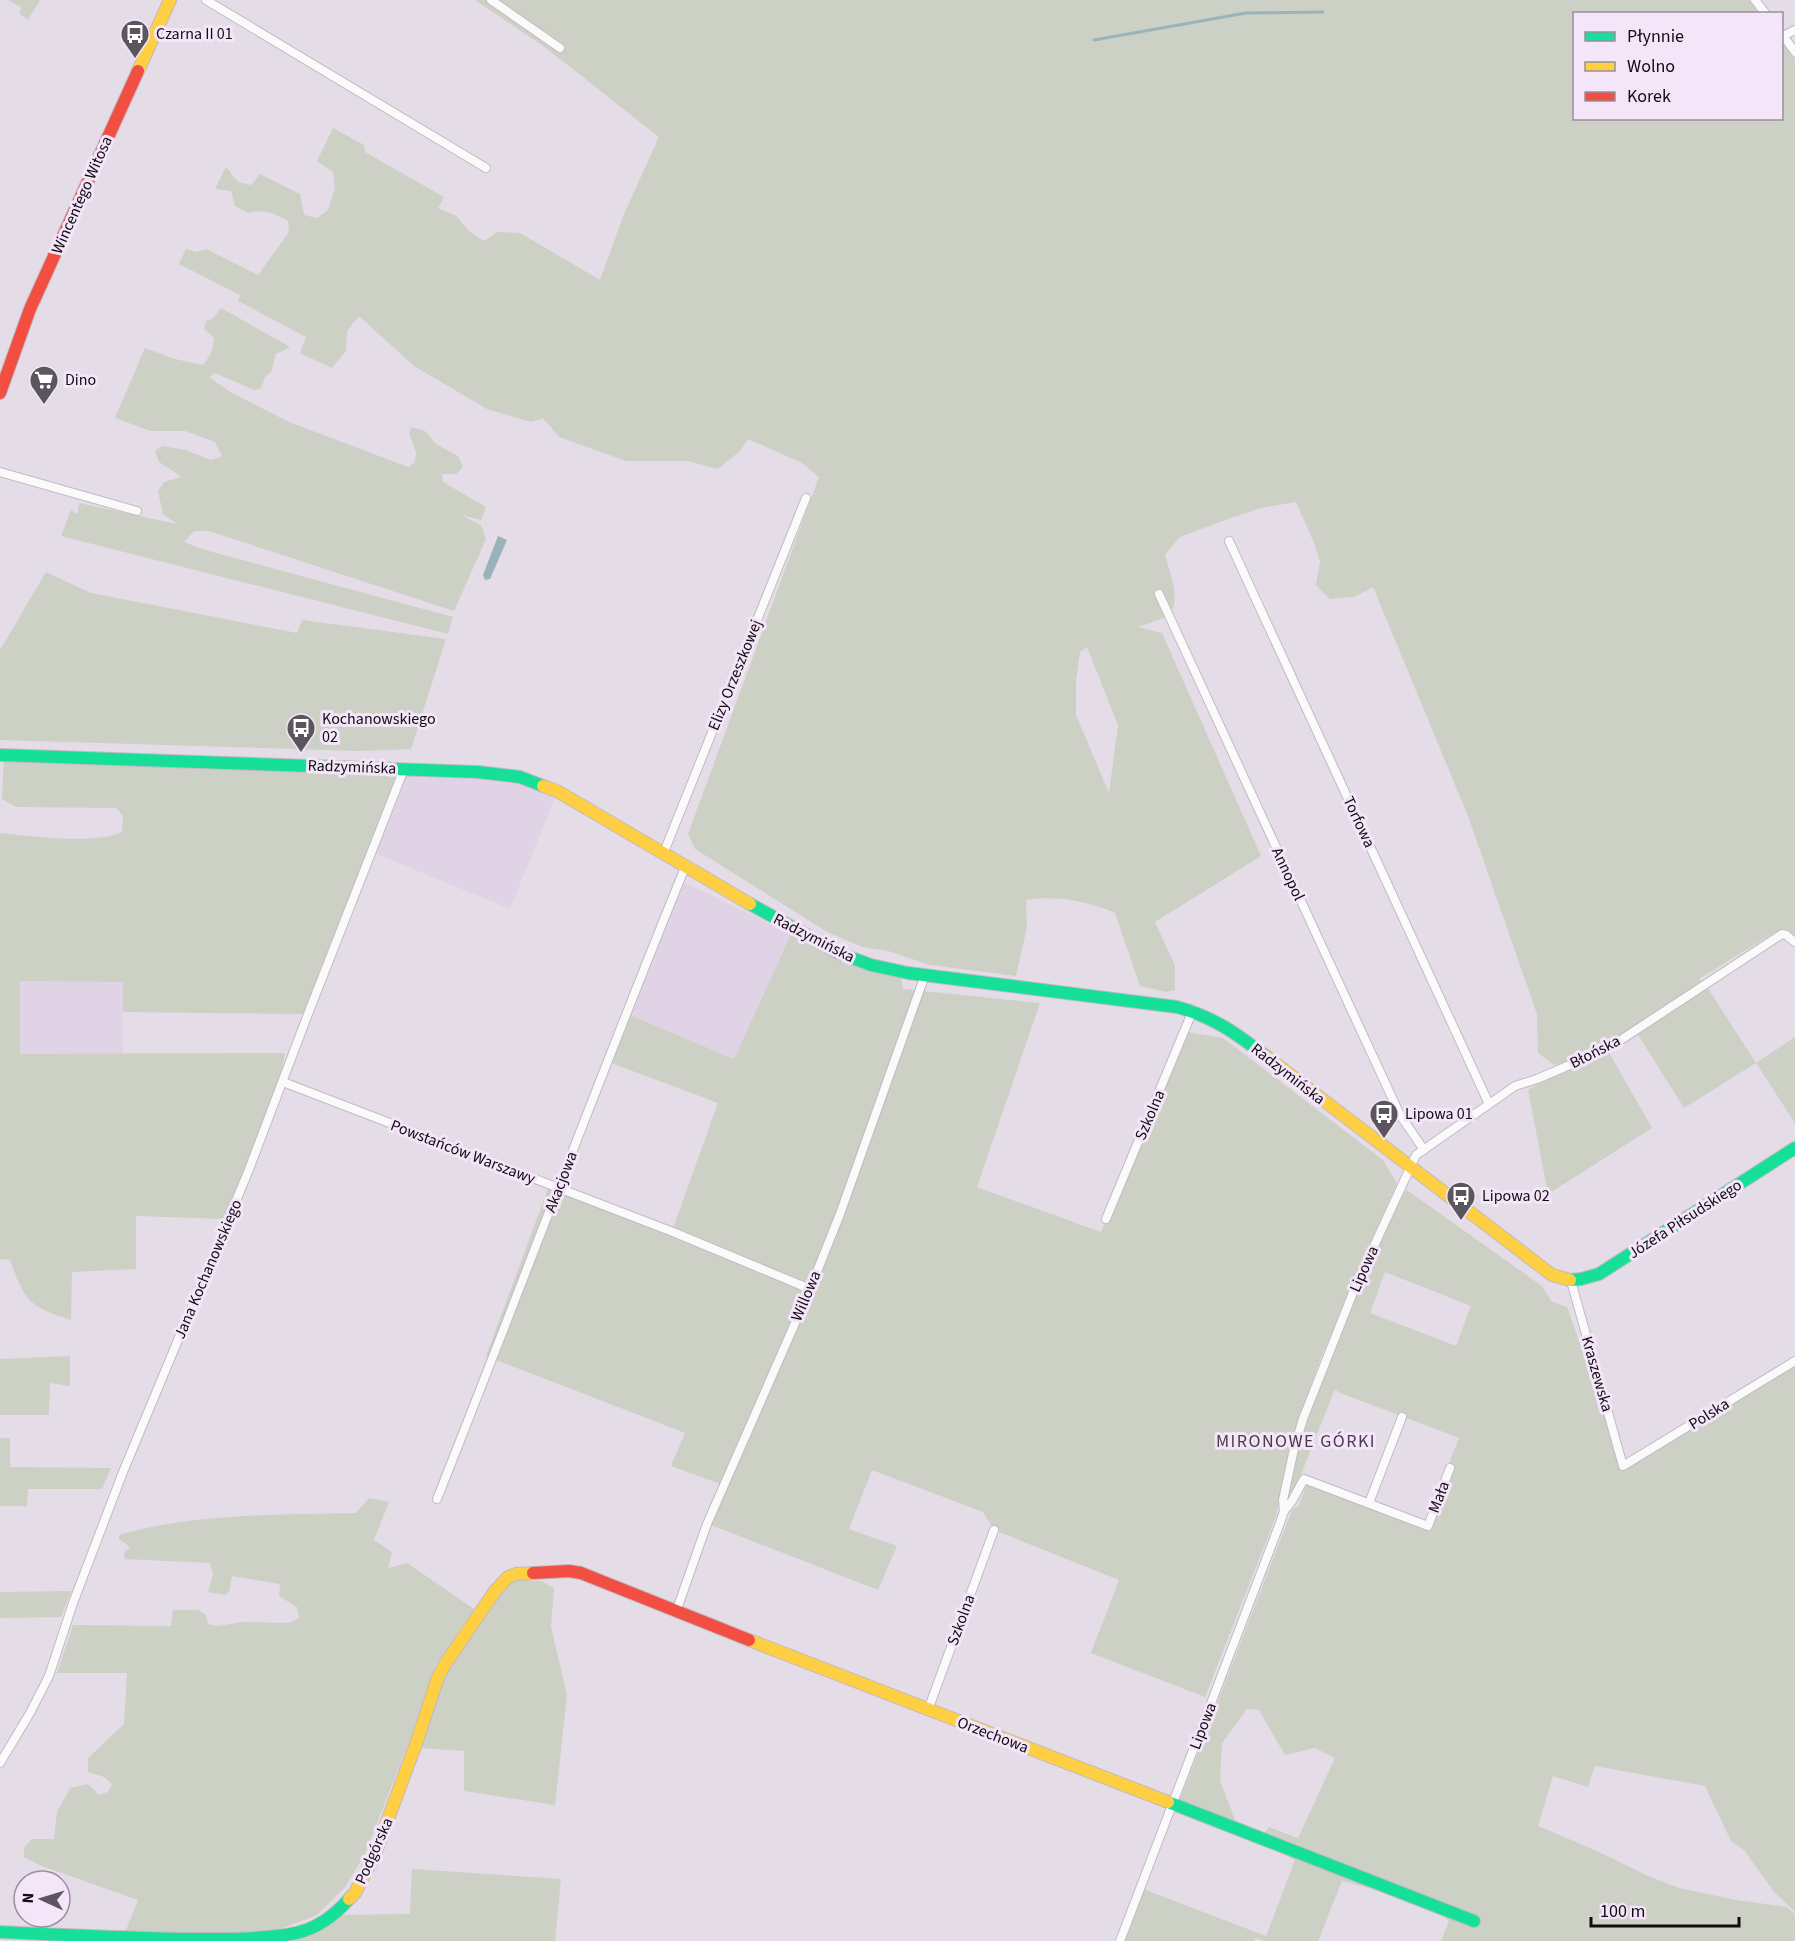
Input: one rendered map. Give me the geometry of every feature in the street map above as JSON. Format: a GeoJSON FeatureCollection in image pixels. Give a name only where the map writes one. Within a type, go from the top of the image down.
{"type":"FeatureCollection","features":[{"type":"Feature","properties":{"kind":"street","name":"Wincentego Witosa"},"geometry":{"type":"LineString","coordinates":[[0,393],[30,309],[170,0]]}},
{"type":"Feature","properties":{"kind":"street"},"geometry":{"type":"LineString","coordinates":[[206,0],[486,168]]}},
{"type":"Feature","properties":{"kind":"street"},"geometry":{"type":"LineString","coordinates":[[491,0],[560,48]]}},
{"type":"Feature","properties":{"kind":"street"},"geometry":{"type":"LineString","coordinates":[[1755,0],[1764,12]]}},
{"type":"Feature","properties":{"kind":"street"},"geometry":{"type":"LineString","coordinates":[[1783,36],[1795,52]]}},
{"type":"Feature","properties":{"kind":"street"},"geometry":{"type":"LineString","coordinates":[[0,472],[137,511]]}},
{"type":"Feature","properties":{"kind":"street","name":"Elizy Orzeszkowej"},"geometry":{"type":"LineString","coordinates":[[664,852],[806,498]]}},
{"type":"Feature","properties":{"kind":"street","name":"Torfowa"},"geometry":{"type":"LineString","coordinates":[[1229,541],[1489,1104]]}},
{"type":"Feature","properties":{"kind":"street","name":"Annopol"},"geometry":{"type":"LineString","coordinates":[[1159,594],[1400,1115],[1424,1150]]}},
{"type":"Feature","properties":{"kind":"street","name":"Radzymińska"},"geometry":{"type":"LineString","coordinates":[[0,755],[404,769],[501,774],[534,781],[557,790],[793,929],[839,953],[878,966],[925,975],[1169,1005],[1193,1010],[1213,1018],[1552,1275],[1571,1281]]}},
{"type":"Feature","properties":{"kind":"street","name":"Jana Kochanowskiego"},"geometry":{"type":"LineString","coordinates":[[0,1763],[49,1676],[73,1603],[123,1472],[248,1172],[404,769]]}},
{"type":"Feature","properties":{"kind":"street","name":"Akacjowa"},"geometry":{"type":"LineString","coordinates":[[437,1499],[625,1014],[686,865]]}},
{"type":"Feature","properties":{"kind":"street","name":"Błońska"},"geometry":{"type":"LineString","coordinates":[[1410,1167],[1416,1155],[1515,1086],[1607,1049],[1782,934],[1795,942]]}},
{"type":"Feature","properties":{"kind":"street","name":"Willowa"},"geometry":{"type":"LineString","coordinates":[[676,1612],[723,1485],[840,1214],[925,975]]}},
{"type":"Feature","properties":{"kind":"street","name":"Szkolna"},"geometry":{"type":"LineString","coordinates":[[1106,1219],[1193,1010]]}},
{"type":"Feature","properties":{"kind":"street","name":"Powstańców Warszawy"},"geometry":{"type":"LineString","coordinates":[[283,1082],[673,1232],[810,1288]]}},
{"type":"Feature","properties":{"kind":"street","name":"Józefa Piłsudskiego"},"geometry":{"type":"LineString","coordinates":[[1571,1281],[1583,1280],[1599,1274],[1795,1148]]}},
{"type":"Feature","properties":{"kind":"street","name":"Lipowa"},"geometry":{"type":"LineString","coordinates":[[1284,1511],[1283,1500],[1303,1419],[1356,1285],[1410,1167]]}},
{"type":"Feature","properties":{"kind":"street","name":"Kraszewska"},"geometry":{"type":"LineString","coordinates":[[1571,1281],[1623,1466]]}},
{"type":"Feature","properties":{"kind":"street","name":"Polska"},"geometry":{"type":"LineString","coordinates":[[1623,1466],[1795,1361]]}},
{"type":"Feature","properties":{"kind":"street"},"geometry":{"type":"LineString","coordinates":[[1369,1503],[1402,1417]]}},
{"type":"Feature","properties":{"kind":"street","name":"Mała"},"geometry":{"type":"LineString","coordinates":[[1369,1503],[1428,1526],[1450,1468]]}},
{"type":"Feature","properties":{"kind":"street","name":"Lipowa"},"geometry":{"type":"LineString","coordinates":[[1120,1941],[1267,1561],[1284,1511],[1304,1479],[1369,1503]]}},
{"type":"Feature","properties":{"kind":"street","name":"Szkolna"},"geometry":{"type":"LineString","coordinates":[[928,1710],[994,1530]]}},
{"type":"Feature","properties":{"kind":"street","name":"Orzechowa"},"geometry":{"type":"LineString","coordinates":[[508,1577],[516,1574],[569,1571],[581,1573],[676,1612],[1474,1921]]}},
{"type":"Feature","properties":{"kind":"street","name":"Podgórska"},"geometry":{"type":"LineString","coordinates":[[0,1932],[132,1938],[237,1939],[297,1933],[321,1924],[339,1911],[356,1893],[375,1854],[438,1677],[495,1591],[508,1577]]}},
{"type":"Feature","properties":{"kind":"shaded area"},"geometry":{"type":"Polygon","coordinates":[[[8,0],[40,0],[28,20],[19,13],[22,8],[8,0]]]}},
{"type":"Feature","properties":{"kind":"shaded area"},"geometry":{"type":"Polygon","coordinates":[[[475,0],[1749,0],[1759,12],[1573,12],[1573,120],[1783,120],[1783,43],[1795,59],[1795,938],[1788,930],[1775,932],[1699,979],[1709,990],[1756,1063],[1684,1108],[1635,1030],[1607,1049],[1652,1128],[1548,1194],[1528,1090],[1585,1056],[1554,1065],[1538,1053],[1537,1014],[1468,816],[1373,587],[1354,597],[1330,599],[1316,585],[1320,561],[1296,502],[1261,508],[1180,537],[1165,555],[1175,594],[1173,608],[1166,616],[1138,627],[1162,633],[1261,856],[1155,922],[1175,966],[1175,990],[1167,992],[1140,986],[1115,913],[1094,905],[1049,898],[1026,900],[1027,927],[1016,976],[930,965],[888,951],[863,947],[824,930],[695,849],[688,834],[819,477],[802,463],[748,439],[740,451],[718,469],[688,461],[626,461],[559,437],[543,418],[531,422],[487,409],[414,366],[359,316],[347,332],[346,351],[332,368],[300,353],[306,337],[238,301],[240,295],[179,264],[186,249],[195,252],[206,249],[258,275],[289,232],[288,221],[259,211],[248,213],[235,206],[231,191],[215,189],[226,167],[238,182],[251,185],[260,174],[300,194],[304,215],[317,218],[328,210],[335,188],[333,172],[317,161],[333,128],[364,145],[365,152],[444,197],[438,208],[456,216],[470,232],[484,241],[497,232],[520,233],[600,280],[624,214],[659,137],[546,48],[475,0]],[[1087,647],[1080,652],[1076,681],[1076,715],[1109,793],[1118,725],[1087,647]]]}},
{"type":"Feature","properties":{"kind":"shaded area"},"geometry":{"type":"Polygon","coordinates":[[[221,308],[290,347],[276,354],[271,372],[265,377],[261,388],[254,390],[215,373],[209,377],[230,392],[289,422],[408,467],[415,462],[416,452],[409,433],[411,427],[425,431],[436,444],[458,456],[463,467],[456,474],[442,474],[443,482],[486,507],[481,520],[461,515],[481,525],[486,539],[454,611],[209,531],[194,531],[184,542],[205,550],[453,617],[448,634],[61,536],[71,510],[78,514],[79,503],[177,524],[163,514],[158,491],[164,482],[182,477],[159,462],[155,451],[162,446],[185,450],[211,460],[222,456],[215,442],[185,431],[150,431],[115,418],[145,348],[175,359],[203,365],[212,352],[214,338],[204,329],[206,321],[213,318],[221,308]]]}},
{"type":"Feature","properties":{"kind":"shaded area"},"geometry":{"type":"Polygon","coordinates":[[[46,572],[91,593],[297,633],[302,620],[446,639],[411,749],[359,751],[0,740],[0,650],[46,572]]]}},
{"type":"Feature","properties":{"kind":"shaded area"},"geometry":{"type":"Polygon","coordinates":[[[4,755],[404,771],[308,1014],[123,1012],[123,982],[20,981],[20,1054],[285,1053],[278,1088],[226,1219],[136,1216],[136,1269],[72,1272],[71,1320],[46,1311],[31,1301],[20,1285],[10,1260],[0,1259],[0,833],[80,839],[111,836],[122,832],[123,816],[116,808],[16,807],[2,799],[4,755]]]}},
{"type":"Feature","properties":{"kind":"shaded area"},"geometry":{"type":"Polygon","coordinates":[[[404,771],[508,772],[557,793],[510,909],[372,852],[404,771]]]}},
{"type":"Feature","properties":{"kind":"shaded area"},"geometry":{"type":"Polygon","coordinates":[[[681,881],[791,934],[734,1059],[623,1012],[681,881]]]}},
{"type":"Feature","properties":{"kind":"shaded area"},"geometry":{"type":"Polygon","coordinates":[[[791,934],[858,967],[901,977],[903,989],[1040,1003],[977,1187],[1101,1232],[1186,1032],[1223,1038],[1383,1160],[1397,1183],[1320,1360],[1289,1455],[1276,1516],[1205,1697],[1091,1653],[1119,1580],[994,1530],[983,1512],[872,1470],[849,1529],[897,1546],[878,1590],[711,1525],[726,1486],[671,1466],[685,1433],[486,1356],[549,1186],[671,1234],[718,1103],[603,1060],[623,1012],[734,1059],[791,934]]]}},
{"type":"Feature","properties":{"kind":"shaded area"},"geometry":{"type":"Polygon","coordinates":[[[20,981],[123,981],[123,1054],[20,1054],[20,981]]]}},
{"type":"Feature","properties":{"kind":"shaded area"},"geometry":{"type":"Polygon","coordinates":[[[1795,1037],[1795,1123],[1756,1063],[1795,1037]]]}},
{"type":"Feature","properties":{"kind":"shaded area"},"geometry":{"type":"Polygon","coordinates":[[[1407,1190],[1542,1286],[1551,1301],[1567,1307],[1623,1466],[1795,1360],[1795,1912],[1774,1892],[1744,1850],[1731,1841],[1705,1786],[1595,1766],[1588,1787],[1553,1776],[1538,1826],[1679,1888],[1736,1900],[1787,1907],[1795,1914],[1795,1941],[1441,1941],[1449,1921],[1429,1903],[1342,1881],[1318,1941],[1264,1941],[1256,1938],[1254,1941],[1124,1941],[1143,1889],[1266,1936],[1295,1860],[1258,1842],[1269,1827],[1298,1838],[1335,1758],[1315,1748],[1285,1755],[1259,1710],[1247,1709],[1222,1743],[1220,1781],[1237,1825],[1179,1802],[1292,1510],[1299,1505],[1307,1484],[1423,1528],[1459,1438],[1335,1389],[1294,1492],[1288,1492],[1309,1416],[1337,1342],[1400,1197],[1407,1190]],[[1385,1272],[1370,1313],[1456,1346],[1471,1306],[1385,1272]]]}},
{"type":"Feature","properties":{"kind":"shaded area"},"geometry":{"type":"Polygon","coordinates":[[[70,1356],[70,1386],[50,1383],[49,1415],[0,1415],[0,1359],[70,1356]]]}},
{"type":"Feature","properties":{"kind":"shaded area"},"geometry":{"type":"Polygon","coordinates":[[[0,1438],[10,1438],[10,1467],[111,1468],[102,1489],[28,1489],[27,1506],[0,1506],[0,1438]]]}},
{"type":"Feature","properties":{"kind":"shaded area"},"geometry":{"type":"Polygon","coordinates":[[[369,1498],[389,1502],[374,1540],[392,1552],[388,1568],[407,1563],[474,1609],[435,1666],[410,1739],[365,1854],[345,1887],[317,1915],[267,1934],[124,1935],[138,1900],[72,1877],[72,1869],[50,1869],[24,1857],[24,1848],[32,1839],[54,1839],[57,1812],[70,1788],[88,1784],[99,1795],[108,1792],[112,1784],[104,1777],[88,1772],[88,1758],[124,1724],[127,1673],[57,1673],[73,1625],[171,1626],[173,1610],[198,1610],[206,1615],[208,1624],[218,1626],[242,1622],[290,1623],[299,1618],[297,1607],[279,1596],[280,1584],[232,1576],[229,1592],[225,1595],[208,1592],[213,1574],[210,1563],[125,1559],[124,1553],[130,1547],[119,1539],[119,1535],[207,1519],[356,1513],[369,1498]]]}},
{"type":"Feature","properties":{"kind":"shaded area"},"geometry":{"type":"Polygon","coordinates":[[[510,1579],[541,1581],[554,1588],[551,1627],[567,1695],[555,1805],[464,1791],[464,1751],[421,1748],[438,1691],[441,1670],[510,1579]]]}},
{"type":"Feature","properties":{"kind":"shaded area"},"geometry":{"type":"Polygon","coordinates":[[[71,1591],[61,1617],[0,1618],[0,1592],[71,1591]]]}},
{"type":"Feature","properties":{"kind":"shaded area"},"geometry":{"type":"Polygon","coordinates":[[[412,1869],[561,1879],[555,1941],[270,1941],[331,1915],[410,1914],[412,1869]]]}},
{"type":"Feature","properties":{"kind":"water"},"geometry":{"type":"Polygon","coordinates":[[[498,536],[507,540],[490,579],[485,580],[483,575],[498,536]]]}},
{"type":"Feature","properties":{"kind":"waterway"},"geometry":{"type":"LineString","coordinates":[[1094,40],[1246,13],[1323,12]]}},
{"type":"Feature","properties":{"kind":"traffic: fast"},"geometry":{"type":"LineString","coordinates":[[0,755],[478,772],[520,777],[543,786]]}},
{"type":"Feature","properties":{"kind":"traffic: fast"},"geometry":{"type":"LineString","coordinates":[[750,904],[839,953],[871,965],[908,973],[1177,1007],[1225,1027],[1267,1057]]}},
{"type":"Feature","properties":{"kind":"traffic: fast"},"geometry":{"type":"LineString","coordinates":[[1570,1280],[1599,1274],[1795,1148]]}},
{"type":"Feature","properties":{"kind":"traffic: fast"},"geometry":{"type":"LineString","coordinates":[[1168,1802],[1474,1921]]}},
{"type":"Feature","properties":{"kind":"traffic: fast"},"geometry":{"type":"LineString","coordinates":[[0,1932],[187,1939],[270,1937],[312,1928],[332,1915],[349,1899]]}},
{"type":"Feature","properties":{"kind":"traffic: slow"},"geometry":{"type":"LineString","coordinates":[[138,71],[170,0]]}},
{"type":"Feature","properties":{"kind":"traffic: slow"},"geometry":{"type":"LineString","coordinates":[[543,786],[557,791],[750,904]]}},
{"type":"Feature","properties":{"kind":"traffic: slow"},"geometry":{"type":"LineString","coordinates":[[1267,1057],[1552,1275],[1570,1280]]}},
{"type":"Feature","properties":{"kind":"traffic: slow"},"geometry":{"type":"LineString","coordinates":[[349,1899],[355,1893],[375,1854],[438,1677],[445,1664],[495,1591],[508,1577],[533,1573]]}},
{"type":"Feature","properties":{"kind":"traffic: slow"},"geometry":{"type":"LineString","coordinates":[[749,1640],[1168,1802]]}},
{"type":"Feature","properties":{"kind":"traffic: jam"},"geometry":{"type":"LineString","coordinates":[[0,393],[30,309],[138,71]]}},
{"type":"Feature","properties":{"kind":"traffic: jam"},"geometry":{"type":"LineString","coordinates":[[533,1573],[569,1571],[581,1573],[749,1640]]}},
{"type":"Feature","properties":{"kind":"place","name":"Czarna II 01"},"geometry":{"type":"Point","coordinates":[135,60]}},
{"type":"Feature","properties":{"kind":"place","name":"Dino"},"geometry":{"type":"Point","coordinates":[44,406]}},
{"type":"Feature","properties":{"kind":"place","name":"Kochanowskiego 02"},"geometry":{"type":"Point","coordinates":[301,754]}},
{"type":"Feature","properties":{"kind":"place","name":"Lipowa 01"},"geometry":{"type":"Point","coordinates":[1384,1140]}},
{"type":"Feature","properties":{"kind":"place","name":"Lipowa 02"},"geometry":{"type":"Point","coordinates":[1461,1222]}},
{"type":"Feature","properties":{"kind":"district","name":"MIRONOWE GÓRKI"},"geometry":{"type":"Point","coordinates":[1296,1441]}}]}
